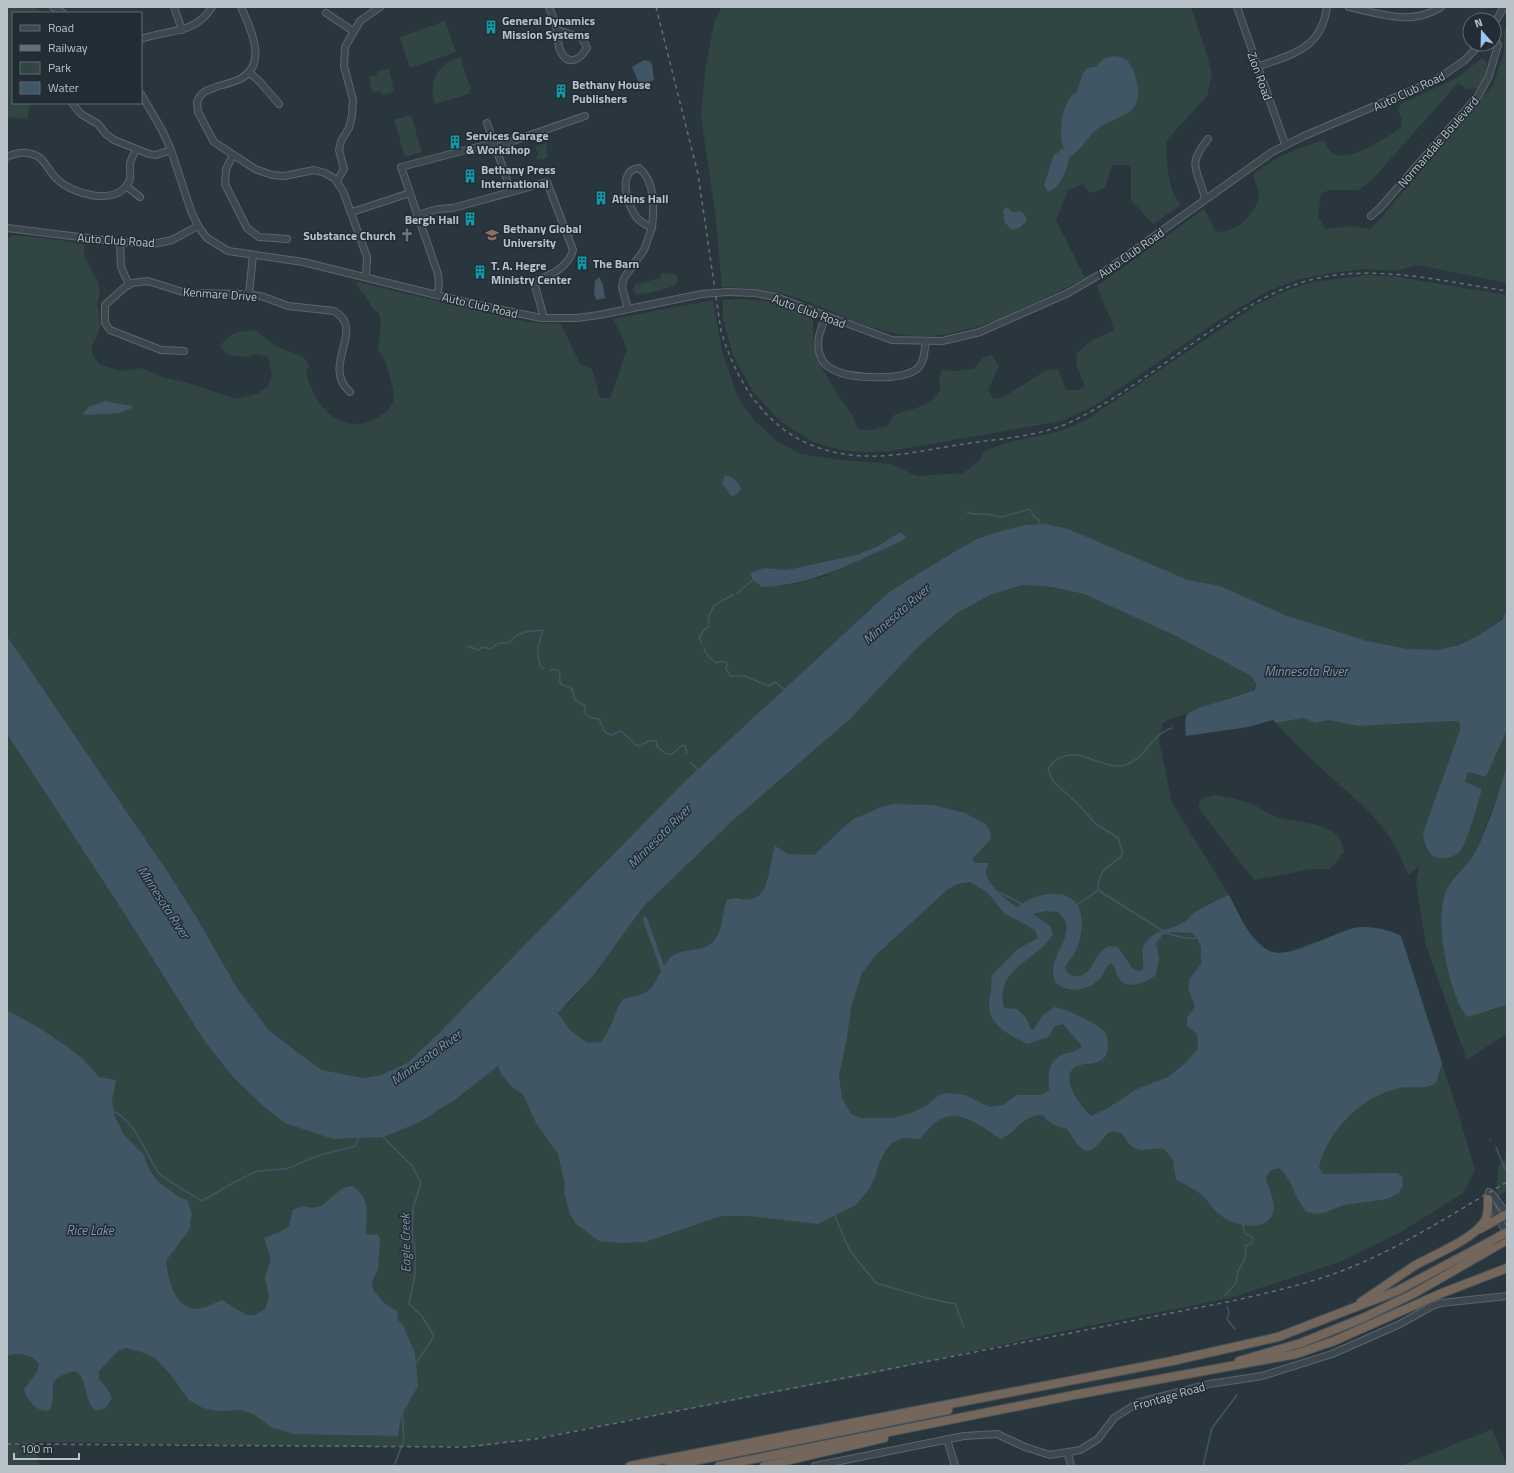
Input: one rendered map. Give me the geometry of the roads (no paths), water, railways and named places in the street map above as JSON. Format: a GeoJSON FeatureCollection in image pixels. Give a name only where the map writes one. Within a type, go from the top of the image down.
{"type":"FeatureCollection","features":[{"type":"Feature","properties":{"kind":"highway"},"geometry":{"type":"LineString","coordinates":[[1470,1235],[1484,1222],[1488,1208],[1488,1199]]}},
{"type":"Feature","properties":{"kind":"highway"},"geometry":{"type":"LineString","coordinates":[[1350,1310],[1415,1266],[1507,1214]]}},
{"type":"Feature","properties":{"kind":"highway"},"geometry":{"type":"LineString","coordinates":[[719,1466],[1184,1374],[1228,1364],[1301,1343],[1328,1333],[1413,1294],[1493,1244],[1507,1233]]}},
{"type":"Feature","properties":{"kind":"highway"},"geometry":{"type":"LineString","coordinates":[[630,1466],[1234,1348],[1278,1337],[1397,1291],[1493,1244],[1507,1240]]}},
{"type":"Feature","properties":{"kind":"highway"},"geometry":{"type":"LineString","coordinates":[[1184,1374],[1275,1359],[1302,1352],[1334,1341],[1442,1293],[1507,1268]]}},
{"type":"Feature","properties":{"kind":"highway"},"geometry":{"type":"LineString","coordinates":[[669,1466],[938,1412],[974,1404],[986,1397]]}},
{"type":"Feature","properties":{"kind":"highway"},"geometry":{"type":"LineString","coordinates":[[764,1466],[835,1451],[990,1412]]}},
{"type":"Feature","properties":{"kind":"street"},"geometry":{"type":"LineString","coordinates":[[174,7],[182,30]]}},
{"type":"Feature","properties":{"kind":"street"},"geometry":{"type":"LineString","coordinates":[[142,39],[182,30],[195,25],[202,20],[212,7]]}},
{"type":"Feature","properties":{"kind":"street"},"geometry":{"type":"LineString","coordinates":[[241,7],[256,49],[254,62],[248,72],[241,78],[202,92],[197,102],[198,112],[214,142],[255,169],[268,174],[284,176],[314,170],[329,174],[337,181],[344,191],[367,257],[366,276]]}},
{"type":"Feature","properties":{"kind":"street"},"geometry":{"type":"LineString","coordinates":[[337,181],[344,169],[339,150],[341,141],[349,128],[352,116],[353,100],[344,66],[345,47],[360,21],[380,7]]}},
{"type":"Feature","properties":{"kind":"street"},"geometry":{"type":"LineString","coordinates":[[549,7],[557,30],[559,46],[564,56],[568,60],[574,61],[582,56],[587,48],[582,38],[557,30]]}},
{"type":"Feature","properties":{"kind":"street","name":"Zion Road"},"geometry":{"type":"LineString","coordinates":[[1237,7],[1285,144]]}},
{"type":"Feature","properties":{"kind":"street"},"geometry":{"type":"LineString","coordinates":[[1257,67],[1295,53],[1310,45],[1320,32],[1327,7]]}},
{"type":"Feature","properties":{"kind":"street"},"geometry":{"type":"LineString","coordinates":[[1349,7],[1402,18],[1422,16],[1441,7]]}},
{"type":"Feature","properties":{"kind":"street"},"geometry":{"type":"LineString","coordinates":[[326,13],[353,31]]}},
{"type":"Feature","properties":{"kind":"street","name":"Auto Club Road"},"geometry":{"type":"LineString","coordinates":[[7,228],[120,242],[153,244],[164,242],[180,236],[198,226],[207,238],[222,248],[235,253],[296,260],[521,315],[544,318],[577,318],[702,294],[728,292],[755,293],[776,298],[892,340],[926,342],[959,338],[980,332],[1077,288],[1104,272],[1285,144],[1436,80],[1465,60],[1472,52]]}},
{"type":"Feature","properties":{"kind":"street","name":"Normandale Boulevard"},"geometry":{"type":"LineString","coordinates":[[1371,216],[1380,208],[1478,96],[1489,76],[1496,52]]}},
{"type":"Feature","properties":{"kind":"street"},"geometry":{"type":"LineString","coordinates":[[248,72],[260,82],[279,104]]}},
{"type":"Feature","properties":{"kind":"street"},"geometry":{"type":"LineString","coordinates":[[142,96],[162,130],[171,150],[191,211],[198,226]]}},
{"type":"Feature","properties":{"kind":"street"},"geometry":{"type":"LineString","coordinates":[[73,104],[81,114],[98,124],[109,138],[149,154],[156,154],[171,150]]}},
{"type":"Feature","properties":{"kind":"street"},"geometry":{"type":"LineString","coordinates":[[437,295],[439,284],[438,274],[401,167],[489,144],[496,147],[585,116]]}},
{"type":"Feature","properties":{"kind":"street"},"geometry":{"type":"LineString","coordinates":[[487,123],[511,191]]}},
{"type":"Feature","properties":{"kind":"street"},"geometry":{"type":"LineString","coordinates":[[1205,200],[1194,166],[1196,154],[1208,139]]}},
{"type":"Feature","properties":{"kind":"street"},"geometry":{"type":"LineString","coordinates":[[7,157],[18,153],[32,154],[44,162],[52,174],[63,184],[91,196],[112,194],[126,186],[130,177],[130,163],[136,150]]}},
{"type":"Feature","properties":{"kind":"street"},"geometry":{"type":"LineString","coordinates":[[234,155],[226,169],[225,184],[250,233],[259,237],[288,239]]}},
{"type":"Feature","properties":{"kind":"street"},"geometry":{"type":"LineString","coordinates":[[628,309],[622,286],[624,278],[644,250],[652,228],[653,203],[649,181],[645,173],[639,168],[633,168],[628,172],[627,198],[632,210],[639,220],[652,228]]}},
{"type":"Feature","properties":{"kind":"street"},"geometry":{"type":"LineString","coordinates":[[417,215],[438,209],[453,208],[547,182],[573,250],[566,263],[553,274],[534,282],[544,318]]}},
{"type":"Feature","properties":{"kind":"street"},"geometry":{"type":"LineString","coordinates":[[126,186],[140,197]]}},
{"type":"Feature","properties":{"kind":"street"},"geometry":{"type":"LineString","coordinates":[[352,212],[410,193]]}},
{"type":"Feature","properties":{"kind":"street"},"geometry":{"type":"LineString","coordinates":[[120,242],[121,267],[129,285]]}},
{"type":"Feature","properties":{"kind":"street"},"geometry":{"type":"LineString","coordinates":[[249,294],[253,255]]}},
{"type":"Feature","properties":{"kind":"street","name":"Kenmare Drive"},"geometry":{"type":"LineString","coordinates":[[184,351],[172,352],[150,347],[114,332],[107,327],[104,319],[105,305],[119,291],[129,285],[148,281],[194,294],[249,294],[264,297],[288,306],[334,311],[345,317],[347,330],[339,371],[342,383],[350,392]]}},
{"type":"Feature","properties":{"kind":"street"},"geometry":{"type":"LineString","coordinates":[[826,316],[819,336],[818,350],[824,362],[829,367],[841,373],[868,377],[908,373],[921,364],[926,342]]}},
{"type":"Feature","properties":{"kind":"street"},"geometry":{"type":"LineString","coordinates":[[1507,1214],[1489,1192],[1488,1199],[1507,1233]]}},
{"type":"Feature","properties":{"kind":"street","name":"Frontage Road"},"geometry":{"type":"LineString","coordinates":[[815,1466],[845,1463],[964,1436],[997,1434],[1026,1447],[1050,1455],[1068,1453],[1080,1450],[1098,1439],[1114,1418],[1139,1402],[1209,1384],[1262,1376],[1324,1356],[1400,1324],[1440,1303],[1507,1296]]}},
{"type":"Feature","properties":{"kind":"street"},"geometry":{"type":"LineString","coordinates":[[947,1440],[955,1466]]}},
{"type":"Feature","properties":{"kind":"street"},"geometry":{"type":"LineString","coordinates":[[1068,1453],[1071,1466]]}},
{"type":"Feature","properties":{"kind":"water"},"geometry":{"type":"Polygon","coordinates":[[[1115,56],[1126,60],[1134,71],[1138,89],[1136,104],[1129,112],[1104,124],[1096,130],[1074,154],[1069,157],[1067,167],[1060,182],[1048,192],[1044,185],[1054,155],[1064,148],[1062,142],[1061,125],[1068,101],[1072,95],[1077,92],[1082,75],[1087,68],[1095,67],[1105,58],[1115,56]]]}},
{"type":"Feature","properties":{"kind":"water"},"geometry":{"type":"Polygon","coordinates":[[[644,60],[649,61],[652,64],[654,80],[643,84],[639,83],[632,67],[644,60]]]}},
{"type":"Feature","properties":{"kind":"water"},"geometry":{"type":"Polygon","coordinates":[[[1007,207],[1012,212],[1021,211],[1026,217],[1026,222],[1019,228],[1011,230],[1004,221],[1003,210],[1007,207]]]}},
{"type":"Feature","properties":{"kind":"water"},"geometry":{"type":"Polygon","coordinates":[[[599,277],[603,285],[605,298],[596,300],[594,293],[595,281],[599,277]]]}},
{"type":"Feature","properties":{"kind":"water"},"geometry":{"type":"Polygon","coordinates":[[[105,401],[131,406],[132,408],[120,413],[84,415],[83,413],[89,407],[105,401]]]}},
{"type":"Feature","properties":{"kind":"water"},"geometry":{"type":"Polygon","coordinates":[[[725,476],[733,478],[739,484],[741,489],[737,494],[731,496],[722,483],[725,476]]]}},
{"type":"Feature","properties":{"kind":"water","name":"Minnesota River"},"geometry":{"type":"Polygon","coordinates":[[[1046,524],[1068,529],[1188,580],[1220,586],[1285,615],[1367,641],[1407,649],[1436,650],[1459,645],[1481,634],[1502,620],[1507,609],[1507,730],[1486,777],[1468,772],[1465,782],[1482,789],[1465,842],[1458,853],[1450,857],[1435,857],[1429,853],[1426,847],[1423,833],[1460,730],[1459,722],[1453,721],[1358,726],[1328,720],[1315,723],[1303,718],[1276,723],[1273,720],[1248,727],[1186,736],[1185,722],[1187,714],[1199,708],[1255,690],[1256,683],[1251,676],[1176,636],[1084,594],[1052,587],[1023,585],[990,595],[957,613],[920,645],[849,720],[731,822],[644,906],[592,977],[558,1013],[570,1030],[587,1043],[601,1042],[608,1031],[623,999],[647,992],[654,984],[671,957],[681,952],[705,947],[714,941],[721,927],[727,900],[734,898],[745,900],[752,899],[763,891],[768,877],[775,846],[788,854],[814,855],[852,820],[879,808],[892,804],[933,805],[965,813],[986,824],[990,831],[991,839],[972,859],[974,863],[989,863],[986,871],[987,877],[994,887],[1009,902],[1018,907],[1036,897],[1049,894],[1061,894],[1070,898],[1077,904],[1082,922],[1081,932],[1075,952],[1065,967],[1068,973],[1074,976],[1081,976],[1087,972],[1099,954],[1109,946],[1118,947],[1132,968],[1137,971],[1142,970],[1143,946],[1153,935],[1184,922],[1193,913],[1229,895],[1250,934],[1256,941],[1270,951],[1278,953],[1300,949],[1345,931],[1360,927],[1378,928],[1401,936],[1442,1063],[1436,1083],[1423,1087],[1405,1087],[1386,1092],[1360,1106],[1349,1116],[1330,1140],[1319,1167],[1323,1174],[1397,1173],[1402,1176],[1403,1185],[1399,1193],[1387,1199],[1343,1205],[1327,1212],[1316,1214],[1307,1212],[1302,1206],[1284,1172],[1279,1168],[1271,1170],[1266,1177],[1274,1204],[1273,1213],[1269,1220],[1263,1224],[1248,1226],[1225,1218],[1217,1212],[1200,1193],[1176,1180],[1173,1160],[1165,1150],[1137,1149],[1132,1147],[1120,1133],[1109,1132],[1095,1147],[1085,1151],[1077,1144],[1067,1129],[1053,1124],[1043,1115],[1025,1120],[1007,1136],[1001,1139],[980,1125],[956,1116],[939,1120],[919,1139],[903,1138],[892,1143],[880,1161],[870,1188],[856,1205],[818,1224],[749,1216],[721,1216],[645,1242],[618,1243],[599,1241],[576,1224],[570,1214],[564,1192],[565,1185],[558,1154],[536,1123],[523,1094],[512,1087],[501,1074],[498,1066],[456,1099],[420,1122],[384,1137],[333,1139],[285,1123],[261,1104],[233,1077],[205,1042],[126,916],[7,734],[7,636],[167,871],[197,918],[237,988],[269,1030],[322,1070],[364,1078],[381,1075],[407,1063],[439,1033],[685,781],[889,592],[977,539],[1026,525],[1046,524]],[[970,882],[957,884],[948,889],[876,955],[862,973],[851,1007],[847,1038],[839,1076],[842,1098],[851,1114],[860,1118],[892,1118],[911,1113],[926,1106],[939,1095],[946,1093],[965,1095],[990,1107],[1003,1105],[1017,1095],[1041,1095],[1049,1090],[1049,1074],[1054,1060],[1064,1054],[1076,1051],[1082,1046],[1063,1024],[1055,1026],[1048,1037],[1027,1044],[1003,1030],[993,1020],[989,1006],[992,984],[991,976],[1018,949],[1038,938],[1035,930],[1004,913],[988,893],[970,882]],[[1045,911],[1033,914],[1050,926],[1053,934],[1046,944],[1011,974],[1005,983],[1003,994],[1004,1008],[1017,1009],[1026,1018],[1031,1030],[1034,1029],[1043,1015],[1054,1007],[1066,1010],[1082,1017],[1097,1026],[1106,1034],[1108,1045],[1106,1056],[1098,1062],[1077,1066],[1071,1071],[1069,1077],[1070,1084],[1077,1099],[1091,1116],[1108,1108],[1137,1089],[1168,1077],[1182,1066],[1198,1049],[1197,1034],[1187,1026],[1187,1018],[1195,1006],[1188,988],[1190,979],[1201,964],[1201,947],[1197,938],[1191,933],[1172,932],[1163,935],[1156,943],[1159,958],[1156,975],[1147,981],[1131,985],[1126,984],[1118,977],[1114,966],[1111,963],[1102,976],[1092,985],[1079,990],[1067,989],[1055,982],[1053,972],[1054,963],[1065,937],[1067,928],[1065,920],[1058,912],[1045,911]]]}},
{"type":"Feature","properties":{"kind":"water"},"geometry":{"type":"Polygon","coordinates":[[[900,532],[906,536],[902,541],[834,571],[799,582],[762,587],[753,580],[750,573],[764,568],[787,570],[856,555],[878,546],[900,532]]]}},
{"type":"Feature","properties":{"kind":"water"},"geometry":{"type":"Polygon","coordinates":[[[1507,765],[1507,1005],[1467,1017],[1457,999],[1449,974],[1443,944],[1443,900],[1450,883],[1473,857],[1476,851],[1501,786],[1507,765]]]}},
{"type":"Feature","properties":{"kind":"water","name":"Rice Lake"},"geometry":{"type":"Polygon","coordinates":[[[7,1010],[41,1029],[66,1046],[83,1059],[99,1077],[116,1080],[112,1101],[114,1115],[124,1135],[143,1154],[149,1169],[157,1181],[179,1197],[187,1200],[192,1213],[190,1222],[191,1226],[189,1230],[166,1261],[168,1276],[173,1291],[182,1303],[188,1307],[195,1309],[201,1308],[222,1300],[246,1315],[255,1315],[265,1309],[269,1298],[265,1277],[271,1259],[264,1238],[280,1232],[289,1226],[293,1210],[303,1206],[312,1208],[321,1206],[343,1188],[352,1186],[358,1190],[365,1201],[366,1206],[366,1233],[369,1235],[377,1234],[380,1239],[378,1269],[372,1282],[373,1290],[384,1303],[397,1311],[398,1320],[403,1325],[415,1353],[418,1386],[401,1416],[398,1436],[294,1434],[271,1427],[253,1414],[241,1410],[218,1411],[203,1408],[189,1400],[171,1375],[156,1359],[144,1353],[126,1348],[118,1351],[99,1371],[99,1379],[108,1390],[112,1398],[108,1406],[104,1409],[95,1410],[91,1406],[82,1379],[75,1371],[65,1374],[55,1381],[53,1385],[50,1410],[46,1411],[37,1408],[30,1402],[24,1389],[37,1372],[39,1364],[29,1356],[16,1354],[7,1356],[7,1010]]]}},
{"type":"Feature","properties":{"kind":"waterway"},"geometry":{"type":"LineString","coordinates":[[967,512],[972,514],[986,514],[1002,517],[1030,509],[1034,517],[1039,520],[1039,525]]}},
{"type":"Feature","properties":{"kind":"waterway"},"geometry":{"type":"LineString","coordinates":[[737,593],[753,580]]}},
{"type":"Feature","properties":{"kind":"waterway"},"geometry":{"type":"LineString","coordinates":[[702,643],[699,638],[708,627],[710,614],[714,606],[733,595]]}},
{"type":"Feature","properties":{"kind":"waterway"},"geometry":{"type":"LineString","coordinates":[[468,646],[478,650],[482,647],[490,649],[499,643],[508,643],[517,635],[526,632],[543,630],[539,644],[538,658],[541,667],[544,668]]}},
{"type":"Feature","properties":{"kind":"waterway"},"geometry":{"type":"LineString","coordinates":[[704,648],[707,655],[713,661],[717,663],[723,661],[727,664],[726,669],[730,676],[745,676],[768,686],[775,682],[786,691]]}},
{"type":"Feature","properties":{"kind":"waterway"},"geometry":{"type":"LineString","coordinates":[[550,670],[558,670],[560,673],[560,683],[572,689],[575,700],[584,705],[584,713],[591,718],[599,719],[605,732],[611,735],[621,731],[636,745],[641,746],[648,741],[656,741],[657,746],[666,754],[672,754],[681,746],[685,746],[687,753]]}},
{"type":"Feature","properties":{"kind":"waterway"},"geometry":{"type":"LineString","coordinates":[[1077,905],[1098,890],[1100,876],[1123,854],[1118,838],[1096,824],[1080,806],[1053,781],[1048,769],[1057,760],[1066,755],[1086,757],[1115,766],[1125,765],[1138,758],[1159,735],[1172,728]]}},
{"type":"Feature","properties":{"kind":"waterway"},"geometry":{"type":"LineString","coordinates":[[690,762],[699,771]]}},
{"type":"Feature","properties":{"kind":"waterway"},"geometry":{"type":"LineString","coordinates":[[1098,890],[1163,931]]}},
{"type":"Feature","properties":{"kind":"waterway"},"geometry":{"type":"LineString","coordinates":[[999,892],[1024,905]]}},
{"type":"Feature","properties":{"kind":"waterway"},"geometry":{"type":"LineString","coordinates":[[645,919],[665,975]]}},
{"type":"Feature","properties":{"kind":"waterway"},"geometry":{"type":"LineString","coordinates":[[1166,933],[1184,938],[1197,938]]}},
{"type":"Feature","properties":{"kind":"waterway"},"geometry":{"type":"LineString","coordinates":[[113,1111],[121,1116],[134,1130],[158,1172],[172,1183],[202,1201],[257,1171],[286,1169],[317,1156],[355,1146],[359,1137]]}},
{"type":"Feature","properties":{"kind":"waterway","name":"Eagle Creek"},"geometry":{"type":"LineString","coordinates":[[383,1137],[412,1166],[421,1183],[413,1208],[412,1238],[415,1247],[415,1274],[409,1304],[422,1316],[434,1336],[415,1365]]}},
{"type":"Feature","properties":{"kind":"waterway"},"geometry":{"type":"LineString","coordinates":[[1496,1147],[1505,1169]]}},
{"type":"Feature","properties":{"kind":"waterway"},"geometry":{"type":"LineString","coordinates":[[834,1214],[850,1251],[876,1283],[927,1298],[955,1304],[964,1327]]}},
{"type":"Feature","properties":{"kind":"waterway"},"geometry":{"type":"LineString","coordinates":[[1225,1295],[1236,1283],[1238,1271],[1245,1259],[1246,1245],[1251,1244],[1253,1238],[1245,1233],[1242,1222]]}},
{"type":"Feature","properties":{"kind":"waterway"},"geometry":{"type":"LineString","coordinates":[[1227,1307],[1229,1312],[1227,1319],[1235,1329]]}},
{"type":"Feature","properties":{"kind":"waterway"},"geometry":{"type":"LineString","coordinates":[[1203,1466],[1212,1428],[1237,1395]]}},
{"type":"Feature","properties":{"kind":"waterway","name":"Eagle Creek"},"geometry":{"type":"LineString","coordinates":[[394,1466],[404,1440],[402,1412]]}},
{"type":"Feature","properties":{"kind":"railway"},"geometry":{"type":"LineString","coordinates":[[656,7],[698,174],[721,331],[731,359],[744,384],[759,406],[777,424],[798,438],[821,449],[849,455],[879,456],[911,453],[1022,436],[1050,430],[1077,419],[1112,399],[1146,377],[1212,330],[1256,303],[1291,286],[1328,276],[1379,273],[1405,275],[1507,291]]}},
{"type":"Feature","properties":{"kind":"railway"},"geometry":{"type":"LineString","coordinates":[[7,1444],[465,1447],[536,1439],[1237,1300],[1293,1286],[1349,1268],[1390,1250],[1507,1182]]}},
{"type":"Feature","properties":{"kind":"place","name":"General Dynamics Mission Systems"},"geometry":{"type":"Point","coordinates":[491,27]}},
{"type":"Feature","properties":{"kind":"place","name":"Bethany House Publishers"},"geometry":{"type":"Point","coordinates":[561,91]}},
{"type":"Feature","properties":{"kind":"place","name":"Services Garage & Workshop"},"geometry":{"type":"Point","coordinates":[455,142]}},
{"type":"Feature","properties":{"kind":"place","name":"Bethany Press International"},"geometry":{"type":"Point","coordinates":[470,176]}},
{"type":"Feature","properties":{"kind":"place","name":"Atkins Hall"},"geometry":{"type":"Point","coordinates":[601,198]}},
{"type":"Feature","properties":{"kind":"place","name":"Bergh Hall"},"geometry":{"type":"Point","coordinates":[470,219]}},
{"type":"Feature","properties":{"kind":"place","name":"Substance Church"},"geometry":{"type":"Point","coordinates":[407,235]}},
{"type":"Feature","properties":{"kind":"place","name":"Bethany Global University"},"geometry":{"type":"Point","coordinates":[492,235]}},
{"type":"Feature","properties":{"kind":"place","name":"The Barn"},"geometry":{"type":"Point","coordinates":[582,263]}},
{"type":"Feature","properties":{"kind":"place","name":"T. A. Hegre Ministry Center"},"geometry":{"type":"Point","coordinates":[480,272]}}]}
